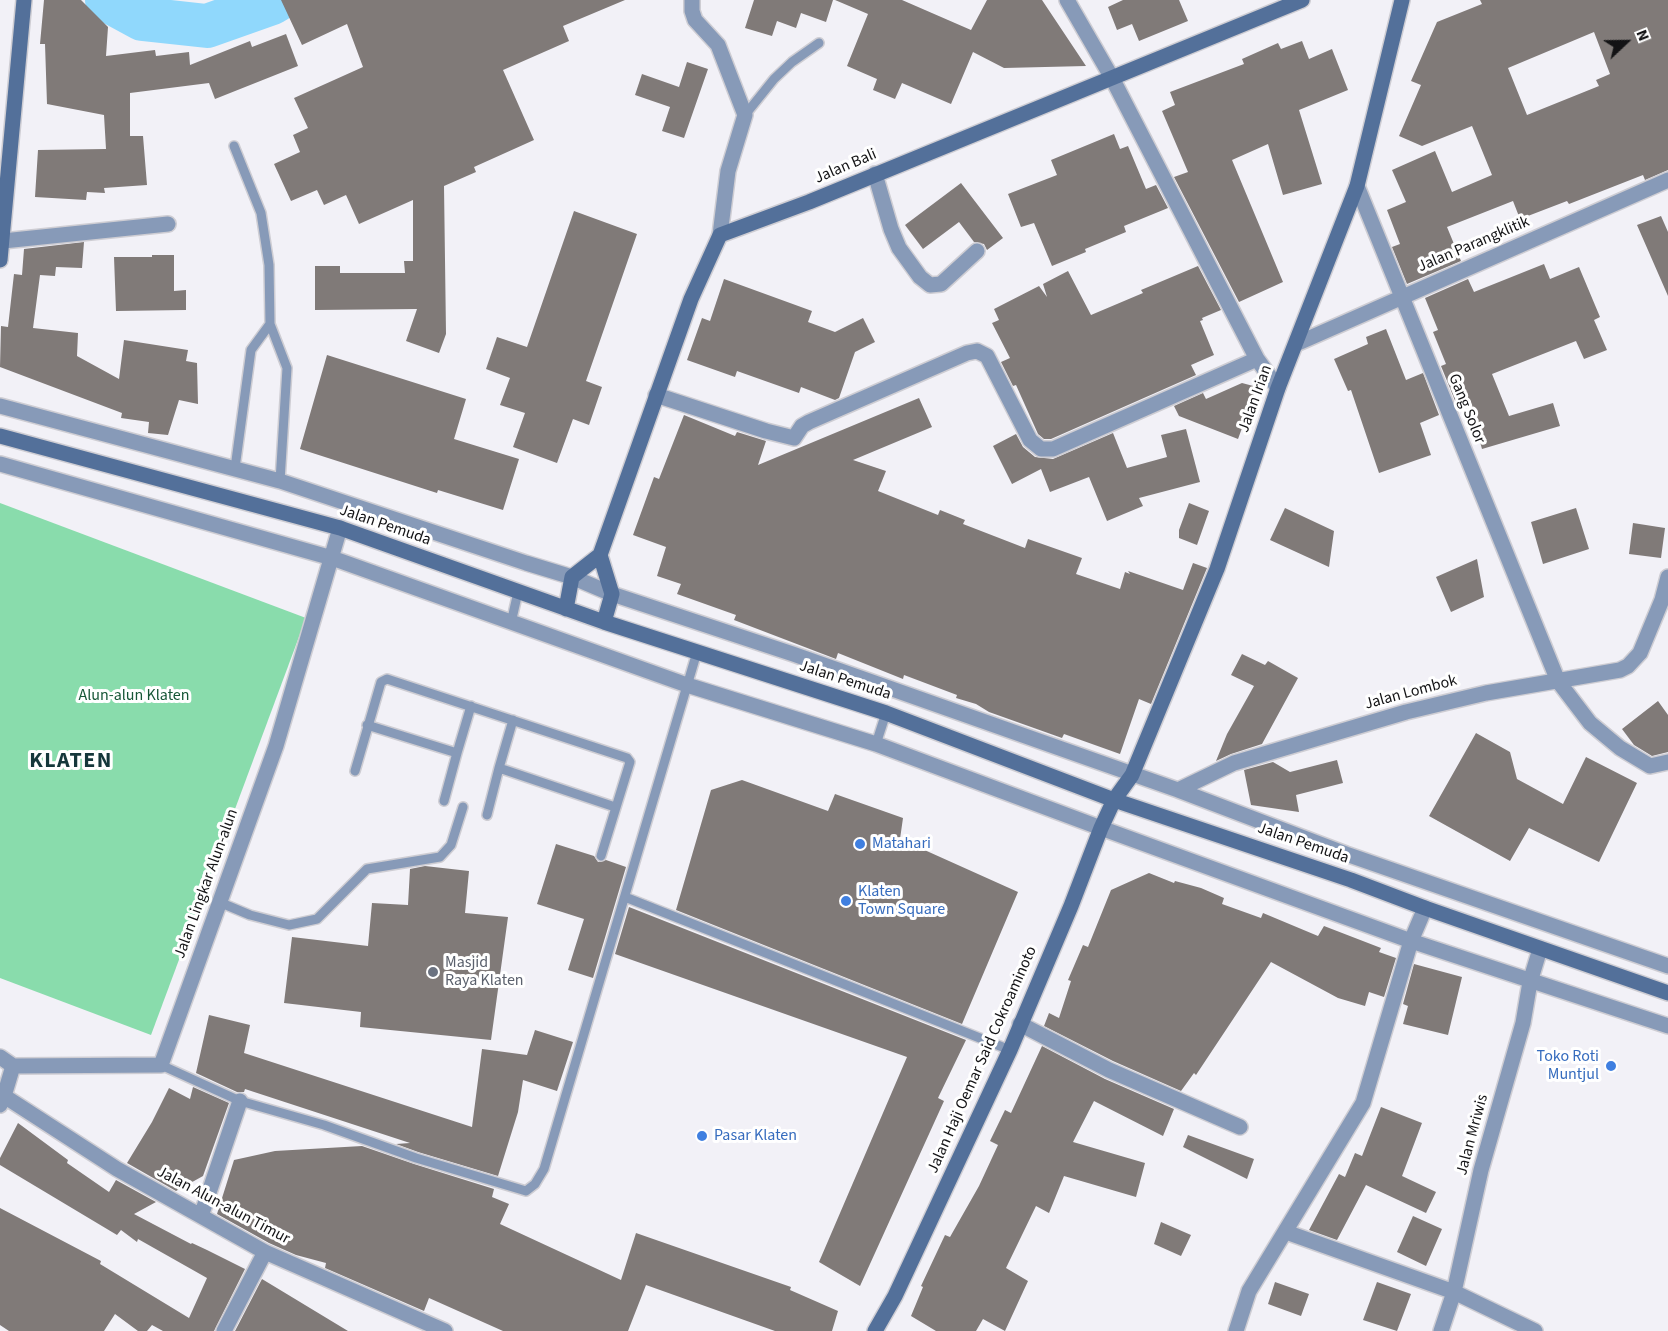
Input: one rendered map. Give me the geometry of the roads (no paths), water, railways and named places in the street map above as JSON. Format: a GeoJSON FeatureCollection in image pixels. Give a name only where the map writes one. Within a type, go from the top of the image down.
{"type":"FeatureCollection","features":[{"type":"Feature","properties":{"kind":"main road"},"geometry":{"type":"LineString","coordinates":[[0,260],[24,0]]}},
{"type":"Feature","properties":{"kind":"main road","name":"Jalan Bali"},"geometry":{"type":"LineString","coordinates":[[720,235],[809,202],[1302,0]]}},
{"type":"Feature","properties":{"kind":"main road","name":"Jalan Irian"},"geometry":{"type":"LineString","coordinates":[[1114,800],[1132,775],[1217,569],[1278,388],[1357,186],[1402,0]]}},
{"type":"Feature","properties":{"kind":"main road"},"geometry":{"type":"LineString","coordinates":[[566,609],[572,577],[600,555],[691,299],[720,235]]}},
{"type":"Feature","properties":{"kind":"main road","name":"Jalan Pemuda"},"geometry":{"type":"LineString","coordinates":[[0,436],[340,528],[604,622],[886,713],[1114,800],[1351,880],[1668,993]]}},
{"type":"Feature","properties":{"kind":"main road"},"geometry":{"type":"LineString","coordinates":[[600,555],[612,594],[604,622]]}},
{"type":"Feature","properties":{"kind":"main road","name":"Jalan Haji Oemar Said Cokroaminoto"},"geometry":{"type":"LineString","coordinates":[[874,1331],[895,1296],[1010,1050],[1114,800]]}},
{"type":"Feature","properties":{"kind":"street"},"geometry":{"type":"LineString","coordinates":[[692,0],[695,21],[718,45],[745,115],[728,171],[720,235]]}},
{"type":"Feature","properties":{"kind":"street"},"geometry":{"type":"LineString","coordinates":[[1067,0],[1112,78],[1257,359],[1278,388]]}},
{"type":"Feature","properties":{"kind":"street"},"geometry":{"type":"LineString","coordinates":[[875,174],[899,248],[920,277],[930,285],[942,284],[977,251]]}},
{"type":"Feature","properties":{"kind":"street","name":"Jalan Parangklitik"},"geometry":{"type":"LineString","coordinates":[[1296,344],[1668,180]]}},
{"type":"Feature","properties":{"kind":"street","name":"Gang Solor"},"geometry":{"type":"LineString","coordinates":[[1357,186],[1556,676],[1590,723],[1620,748],[1650,766],[1668,762]]}},
{"type":"Feature","properties":{"kind":"street"},"geometry":{"type":"LineString","coordinates":[[3,241],[168,224]]}},
{"type":"Feature","properties":{"kind":"street"},"geometry":{"type":"LineString","coordinates":[[656,395],[794,438],[802,426],[809,422],[967,353],[977,351],[987,356],[1030,440],[1041,449],[1053,449],[1257,359]]}},
{"type":"Feature","properties":{"kind":"street"},"geometry":{"type":"LineString","coordinates":[[0,406],[280,481],[572,577],[612,594],[793,654],[1178,790],[1346,854],[1668,966]]}},
{"type":"Feature","properties":{"kind":"street"},"geometry":{"type":"LineString","coordinates":[[0,464],[332,558],[687,685],[876,744],[1411,941],[1668,1026]]}},
{"type":"Feature","properties":{"kind":"street","name":"Jalan Lingkar Alun-alun"},"geometry":{"type":"LineString","coordinates":[[161,1065],[276,746],[340,528]]}},
{"type":"Feature","properties":{"kind":"street","name":"Jalan Lombok"},"geometry":{"type":"LineString","coordinates":[[1178,790],[1234,763],[1406,712],[1556,676],[1620,670],[1635,660],[1648,638],[1668,577]]}},
{"type":"Feature","properties":{"kind":"street"},"geometry":{"type":"LineString","coordinates":[[1236,1331],[1250,1291],[1363,1103],[1411,941],[1425,908]]}},
{"type":"Feature","properties":{"kind":"street","name":"Jalan Mriwis"},"geometry":{"type":"LineString","coordinates":[[1441,1331],[1454,1292],[1481,1170],[1523,1023],[1530,982],[1540,949]]}},
{"type":"Feature","properties":{"kind":"street"},"geometry":{"type":"LineString","coordinates":[[1020,1024],[1109,1070],[1240,1127]]}},
{"type":"Feature","properties":{"kind":"street"},"geometry":{"type":"LineString","coordinates":[[0,1057],[14,1066],[136,1063],[161,1065]]}},
{"type":"Feature","properties":{"kind":"street"},"geometry":{"type":"LineString","coordinates":[[2,1101],[14,1066]]}},
{"type":"Feature","properties":{"kind":"street","name":"Jalan Alun-alun Timur"},"geometry":{"type":"LineString","coordinates":[[2,1101],[265,1252],[445,1331]]}},
{"type":"Feature","properties":{"kind":"street"},"geometry":{"type":"LineString","coordinates":[[201,1216],[240,1101]]}},
{"type":"Feature","properties":{"kind":"street"},"geometry":{"type":"LineString","coordinates":[[1286,1233],[1454,1292],[1535,1331]]}},
{"type":"Feature","properties":{"kind":"street"},"geometry":{"type":"LineString","coordinates":[[224,1331],[265,1252]]}},
{"type":"Feature","properties":{"kind":"lane"},"geometry":{"type":"LineString","coordinates":[[745,115],[774,79],[792,62],[819,43]]}},
{"type":"Feature","properties":{"kind":"lane"},"geometry":{"type":"LineString","coordinates":[[234,146],[261,213],[269,265],[270,324],[287,368],[280,481]]}},
{"type":"Feature","properties":{"kind":"lane"},"geometry":{"type":"LineString","coordinates":[[235,468],[251,350],[270,324]]}},
{"type":"Feature","properties":{"kind":"lane"},"geometry":{"type":"LineString","coordinates":[[511,623],[518,592]]}},
{"type":"Feature","properties":{"kind":"lane"},"geometry":{"type":"LineString","coordinates":[[161,1065],[240,1101],[324,1125],[416,1158],[526,1191],[544,1169],[697,652]]}},
{"type":"Feature","properties":{"kind":"lane"},"geometry":{"type":"LineString","coordinates":[[355,771],[381,682],[387,679],[627,758],[630,762],[601,856]]}},
{"type":"Feature","properties":{"kind":"lane"},"geometry":{"type":"LineString","coordinates":[[444,801],[471,706]]}},
{"type":"Feature","properties":{"kind":"lane"},"geometry":{"type":"LineString","coordinates":[[876,744],[886,713]]}},
{"type":"Feature","properties":{"kind":"lane"},"geometry":{"type":"LineString","coordinates":[[487,815],[513,720]]}},
{"type":"Feature","properties":{"kind":"lane"},"geometry":{"type":"LineString","coordinates":[[367,725],[457,753]]}},
{"type":"Feature","properties":{"kind":"lane"},"geometry":{"type":"LineString","coordinates":[[499,768],[615,807]]}},
{"type":"Feature","properties":{"kind":"lane"},"geometry":{"type":"LineString","coordinates":[[219,902],[250,915],[289,925],[317,919],[367,869],[440,857],[451,844],[463,807]]}},
{"type":"Feature","properties":{"kind":"lane"},"geometry":{"type":"LineString","coordinates":[[625,897],[1010,1050]]}},
{"type":"Feature","properties":{"kind":"waterway"},"geometry":{"type":"LineString","coordinates":[[107,0],[142,19],[207,26],[277,0]]}},
{"type":"Feature","properties":{"kind":"place","name":"Matahari"},"geometry":{"type":"Point","coordinates":[860,844]}},
{"type":"Feature","properties":{"kind":"place","name":"Klaten Town Square"},"geometry":{"type":"Point","coordinates":[846,901]}},
{"type":"Feature","properties":{"kind":"place","name":"Masjid Raya Klaten"},"geometry":{"type":"Point","coordinates":[433,972]}},
{"type":"Feature","properties":{"kind":"place","name":"Toko Roti Muntjul"},"geometry":{"type":"Point","coordinates":[1611,1066]}},
{"type":"Feature","properties":{"kind":"place","name":"Pasar Klaten"},"geometry":{"type":"Point","coordinates":[702,1136]}},
{"type":"Feature","properties":{"kind":"district","name":"KLATEN"},"geometry":{"type":"Point","coordinates":[71,762]}},
{"type":"Feature","properties":{"kind":"park label","name":"Alun-alun Klaten"},"geometry":{"type":"Point","coordinates":[134,696]}}]}
